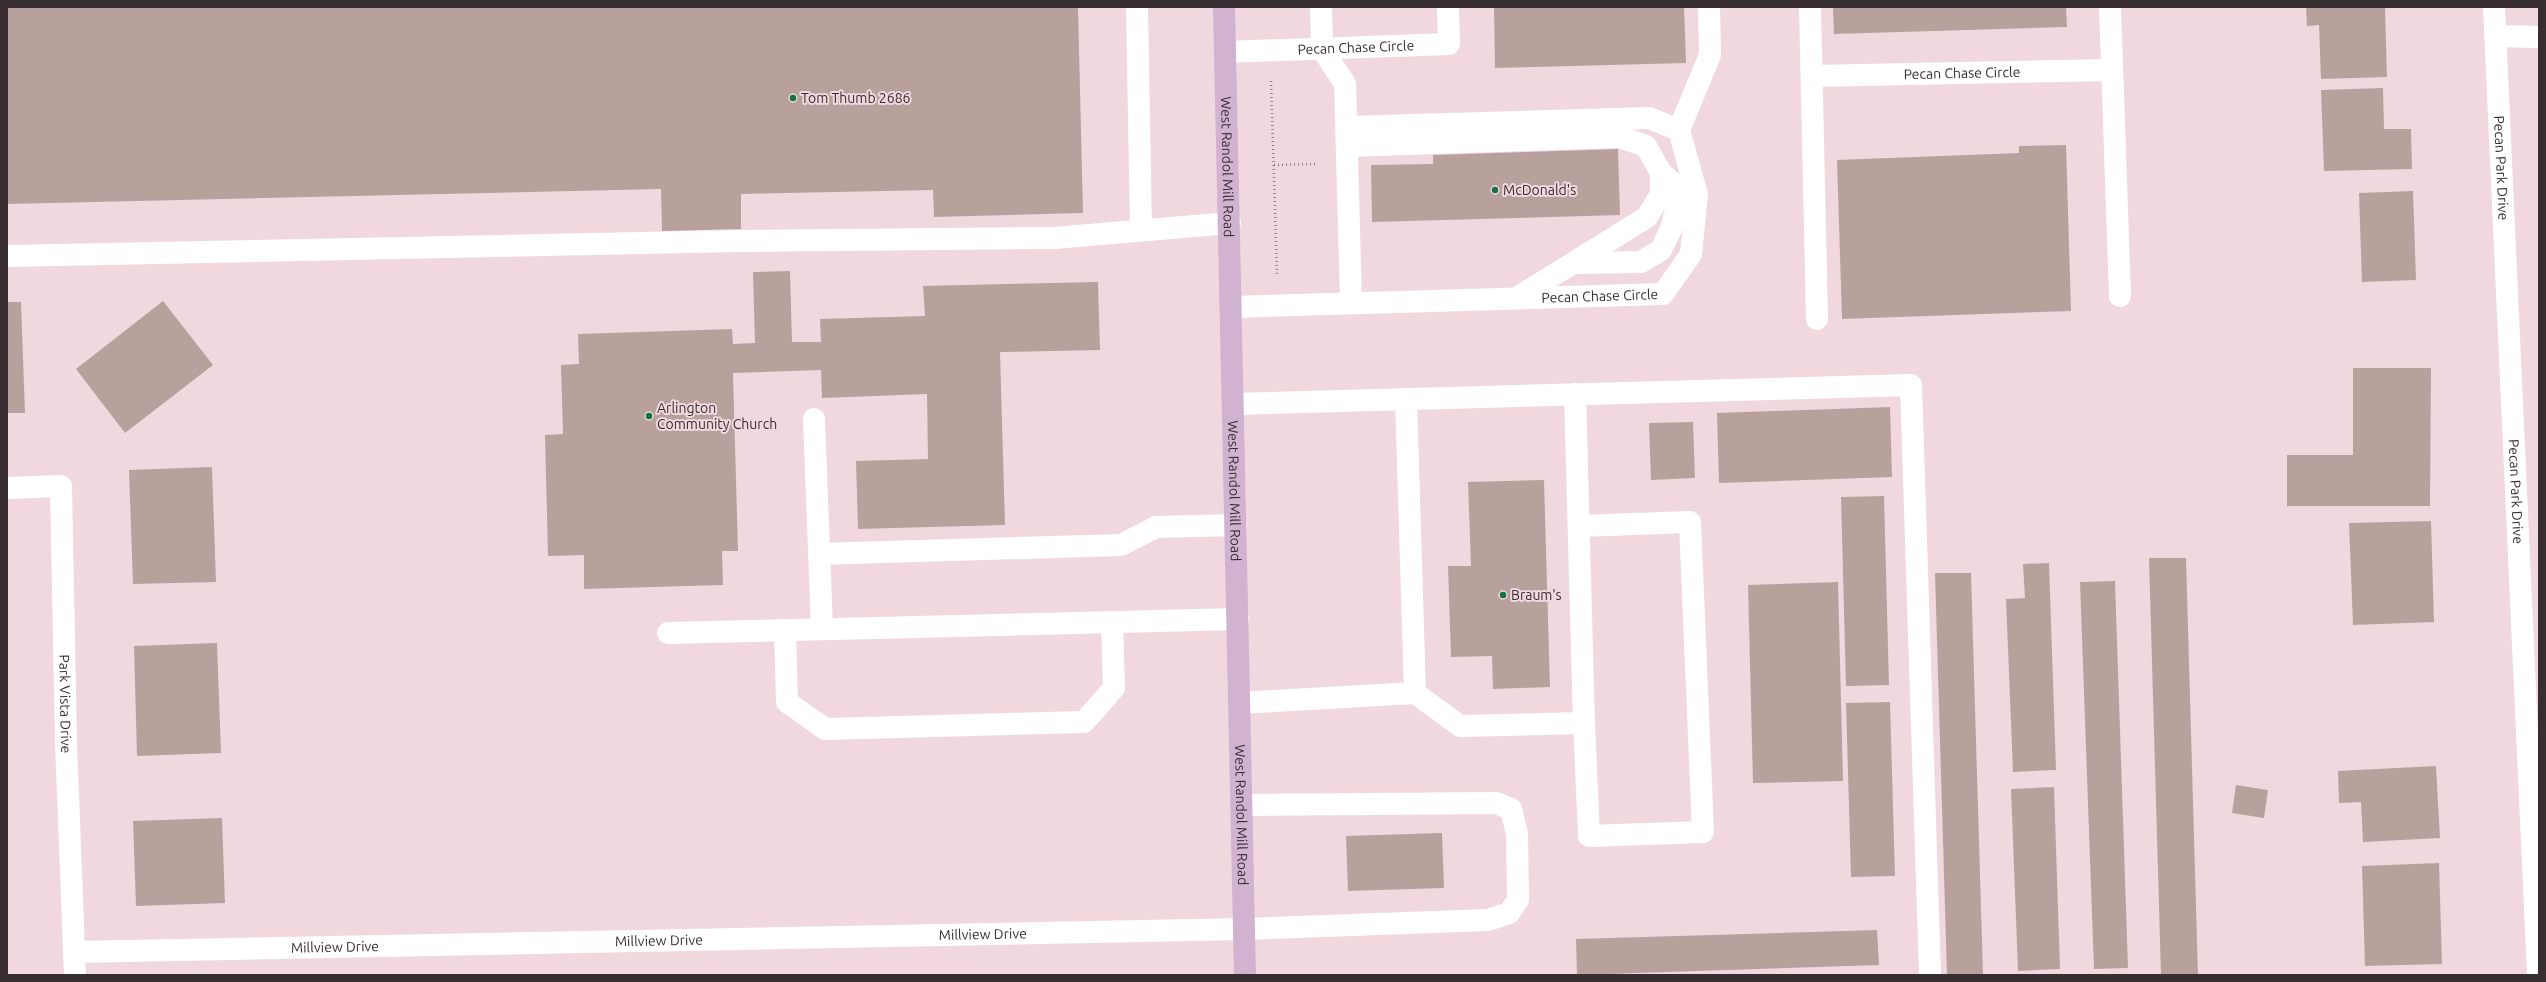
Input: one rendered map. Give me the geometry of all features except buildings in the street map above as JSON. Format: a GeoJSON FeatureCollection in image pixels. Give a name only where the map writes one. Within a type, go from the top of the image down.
{"type":"FeatureCollection","features":[{"type":"Feature","properties":{"kind":"main road","name":"West Randol Mill Road"},"geometry":{"type":"LineString","coordinates":[[1224,7],[1232,307],[1245,975]]}},
{"type":"Feature","properties":{"kind":"street"},"geometry":{"type":"LineString","coordinates":[[1137,7],[1141,230]]}},
{"type":"Feature","properties":{"kind":"street"},"geometry":{"type":"LineString","coordinates":[[1321,7],[1322,49],[1346,84],[1351,301]]}},
{"type":"Feature","properties":{"kind":"street","name":"Pecan Chase Circle"},"geometry":{"type":"LineString","coordinates":[[1226,52],[1449,44],[1448,7]]}},
{"type":"Feature","properties":{"kind":"street"},"geometry":{"type":"LineString","coordinates":[[1348,137],[1445,124],[1649,118],[1679,130],[1710,55],[1709,7]]}},
{"type":"Feature","properties":{"kind":"street"},"geometry":{"type":"LineString","coordinates":[[1810,7],[1817,319]]}},
{"type":"Feature","properties":{"kind":"street"},"geometry":{"type":"LineString","coordinates":[[2110,7],[2120,296]]}},
{"type":"Feature","properties":{"kind":"street","name":"Pecan Park Drive"},"geometry":{"type":"LineString","coordinates":[[2494,7],[2538,975]]}},
{"type":"Feature","properties":{"kind":"street"},"geometry":{"type":"LineString","coordinates":[[2496,36],[2539,37]]}},
{"type":"Feature","properties":{"kind":"street","name":"Pecan Chase Circle"},"geometry":{"type":"LineString","coordinates":[[1812,76],[2112,70]]}},
{"type":"Feature","properties":{"kind":"street","name":"Pecan Chase Circle"},"geometry":{"type":"LineString","coordinates":[[1232,307],[1351,301],[1663,294],[1691,254],[1697,195],[1679,130]]}},
{"type":"Feature","properties":{"kind":"street"},"geometry":{"type":"LineString","coordinates":[[1348,137],[1620,137],[1646,146],[1661,173],[1674,184],[1678,202],[1671,229],[1661,250],[1641,262],[1574,263]]}},
{"type":"Feature","properties":{"kind":"street"},"geometry":{"type":"LineString","coordinates":[[1519,297],[1647,217],[1662,194],[1661,173]]}},
{"type":"Feature","properties":{"kind":"street"},"geometry":{"type":"LineString","coordinates":[[7,256],[730,242],[1054,238],[1230,223]]}},
{"type":"Feature","properties":{"kind":"street"},"geometry":{"type":"LineString","coordinates":[[1234,404],[1911,385],[1930,975]]}},
{"type":"Feature","properties":{"kind":"street"},"geometry":{"type":"LineString","coordinates":[[1575,394],[1584,723],[1589,836],[1703,832],[1690,522],[1579,526]]}},
{"type":"Feature","properties":{"kind":"street"},"geometry":{"type":"LineString","coordinates":[[1406,399],[1415,693]]}},
{"type":"Feature","properties":{"kind":"street"},"geometry":{"type":"LineString","coordinates":[[814,419],[822,629]]}},
{"type":"Feature","properties":{"kind":"street","name":"Park Vista Drive"},"geometry":{"type":"LineString","coordinates":[[7,488],[61,486],[66,751],[75,975]]}},
{"type":"Feature","properties":{"kind":"street"},"geometry":{"type":"LineString","coordinates":[[819,554],[1121,545],[1156,527],[1236,525]]}},
{"type":"Feature","properties":{"kind":"street"},"geometry":{"type":"LineString","coordinates":[[668,633],[1238,619]]}},
{"type":"Feature","properties":{"kind":"street"},"geometry":{"type":"LineString","coordinates":[[785,630],[787,702],[825,729],[1084,722],[1114,688],[1112,622]]}},
{"type":"Feature","properties":{"kind":"street"},"geometry":{"type":"LineString","coordinates":[[1240,703],[1415,693],[1460,726],[1584,723]]}},
{"type":"Feature","properties":{"kind":"street","name":"Millview Drive"},"geometry":{"type":"LineString","coordinates":[[74,952],[1244,929],[1488,920],[1509,913],[1518,900],[1517,834],[1511,809],[1496,803],[1242,805]]}},
{"type":"Feature","properties":{"kind":"path"},"geometry":{"type":"LineString","coordinates":[[1270,50],[1278,304]]}},
{"type":"Feature","properties":{"kind":"place","name":"Tom Thumb 2686"},"geometry":{"type":"Point","coordinates":[793,98]}},
{"type":"Feature","properties":{"kind":"place","name":"McDonald's"},"geometry":{"type":"Point","coordinates":[1495,190]}},
{"type":"Feature","properties":{"kind":"place","name":"Arlington Community Church"},"geometry":{"type":"Point","coordinates":[649,416]}},
{"type":"Feature","properties":{"kind":"place","name":"Braum's"},"geometry":{"type":"Point","coordinates":[1503,595]}}]}
